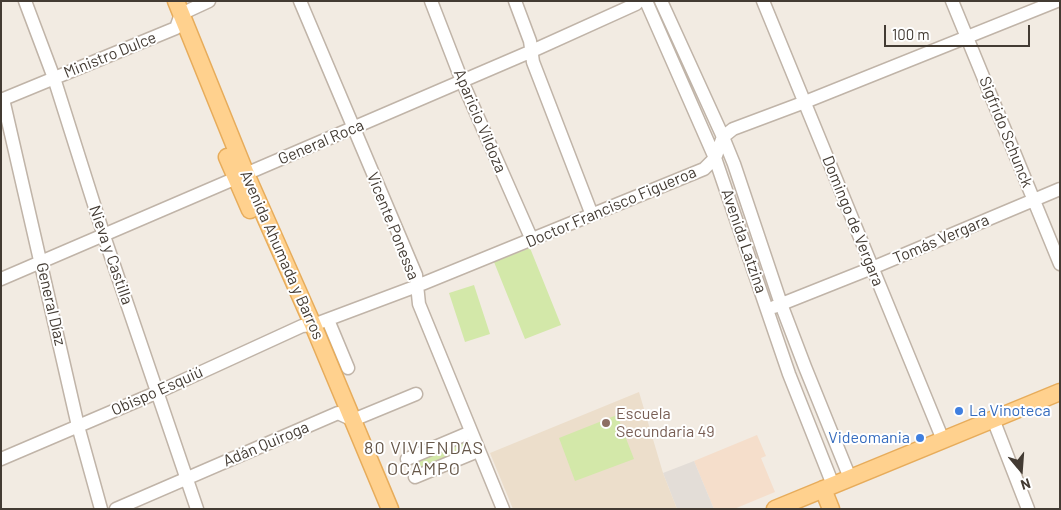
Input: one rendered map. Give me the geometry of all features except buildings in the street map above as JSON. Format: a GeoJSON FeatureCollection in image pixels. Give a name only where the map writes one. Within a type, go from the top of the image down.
{"type":"FeatureCollection","features":[{"type":"Feature","properties":{"kind":"main road","name":"Avenida Ahumada y Barros"},"geometry":{"type":"LineString","coordinates":[[166,1],[178,14],[241,176],[314,324],[378,509]]}},
{"type":"Feature","properties":{"kind":"main road"},"geometry":{"type":"LineString","coordinates":[[775,509],[1060,392]]}},
{"type":"Feature","properties":{"kind":"main road","name":"Avenida Ahumada y Barros"},"geometry":{"type":"LineString","coordinates":[[346,417],[390,509]]}},
{"type":"Feature","properties":{"kind":"main road"},"geometry":{"type":"LineString","coordinates":[[828,487],[831,509]]}},
{"type":"Feature","properties":{"kind":"street","name":"Nieva y Castilla"},"geometry":{"type":"LineString","coordinates":[[25,1],[54,78],[104,236],[197,509]]}},
{"type":"Feature","properties":{"kind":"street","name":"Ministro Dulce"},"geometry":{"type":"LineString","coordinates":[[2,99],[54,78],[178,14],[209,1]]}},
{"type":"Feature","properties":{"kind":"street","name":"Vicente Ponessa"},"geometry":{"type":"LineString","coordinates":[[300,1],[416,275],[419,304],[503,509]]}},
{"type":"Feature","properties":{"kind":"street","name":"Aparicio Vildoza"},"geometry":{"type":"LineString","coordinates":[[432,1],[462,81],[532,240]]}},
{"type":"Feature","properties":{"kind":"street"},"geometry":{"type":"LineString","coordinates":[[515,1],[530,41],[534,62],[592,215]]}},
{"type":"Feature","properties":{"kind":"street","name":"General Roca"},"geometry":{"type":"LineString","coordinates":[[1,279],[532,51],[639,1]]}},
{"type":"Feature","properties":{"kind":"street","name":"Avenida Latzina"},"geometry":{"type":"LineString","coordinates":[[646,1],[715,158],[828,487]]}},
{"type":"Feature","properties":{"kind":"street","name":"Avenida Latzina"},"geometry":{"type":"LineString","coordinates":[[661,1],[734,164],[781,304],[850,478]]}},
{"type":"Feature","properties":{"kind":"street","name":"Domingo de Vergara"},"geometry":{"type":"LineString","coordinates":[[763,1],[942,440]]}},
{"type":"Feature","properties":{"kind":"street","name":"Sigfrido Schunck"},"geometry":{"type":"LineString","coordinates":[[952,1],[1060,264]]}},
{"type":"Feature","properties":{"kind":"street"},"geometry":{"type":"LineString","coordinates":[[723,137],[733,129],[1057,1]]}},
{"type":"Feature","properties":{"kind":"street","name":"General Díaz"},"geometry":{"type":"LineString","coordinates":[[2,99],[78,426],[101,509]]}},
{"type":"Feature","properties":{"kind":"street","name":"Doctor Francisco Figueroa"},"geometry":{"type":"LineString","coordinates":[[314,324],[417,286],[704,169],[715,158],[723,137]]}},
{"type":"Feature","properties":{"kind":"street","name":"Tomás Vergara"},"geometry":{"type":"LineString","coordinates":[[767,310],[1060,190]]}},
{"type":"Feature","properties":{"kind":"street"},"geometry":{"type":"LineString","coordinates":[[314,324],[348,368]]}},
{"type":"Feature","properties":{"kind":"street","name":"Obispo Esquiú"},"geometry":{"type":"LineString","coordinates":[[1,458],[314,324]]}},
{"type":"Feature","properties":{"kind":"street","name":"Adán Quiroga"},"geometry":{"type":"LineString","coordinates":[[116,509],[187,478],[346,417],[416,394]]}},
{"type":"Feature","properties":{"kind":"street"},"geometry":{"type":"LineString","coordinates":[[993,419],[1028,509]]}},
{"type":"Feature","properties":{"kind":"street"},"geometry":{"type":"LineString","coordinates":[[407,459],[471,432]]}},
{"type":"Feature","properties":{"kind":"street"},"geometry":{"type":"LineString","coordinates":[[415,477],[478,451]]}},
{"type":"Feature","properties":{"kind":"shaded area","name":"Escuela Secundaria 49"},"geometry":{"type":"Polygon","coordinates":[[[639,392],[663,473],[677,509],[513,509],[490,453],[639,392]]]}},
{"type":"Feature","properties":{"kind":"shaded area"},"geometry":{"type":"Polygon","coordinates":[[[757,435],[766,456],[761,458],[775,492],[734,509],[714,509],[694,461],[757,435]]]}},
{"type":"Feature","properties":{"kind":"shaded area"},"geometry":{"type":"Polygon","coordinates":[[[694,461],[714,509],[677,509],[663,473],[694,461]]]}},
{"type":"Feature","properties":{"kind":"green space"},"geometry":{"type":"Polygon","coordinates":[[[530,248],[561,325],[525,339],[494,262],[530,248]]]}},
{"type":"Feature","properties":{"kind":"green space"},"geometry":{"type":"Polygon","coordinates":[[[474,285],[490,334],[465,342],[449,293],[474,285]]]}},
{"type":"Feature","properties":{"kind":"green space"},"geometry":{"type":"Polygon","coordinates":[[[617,415],[634,459],[575,481],[559,438],[617,415]]]}},
{"type":"Feature","properties":{"kind":"green space"},"geometry":{"type":"Polygon","coordinates":[[[465,439],[469,450],[417,472],[412,461],[465,439]]]}},
{"type":"Feature","properties":{"kind":"place","name":"La Vinoteca"},"geometry":{"type":"Point","coordinates":[959,411]}},
{"type":"Feature","properties":{"kind":"place","name":"Escuela Secundaria 49"},"geometry":{"type":"Point","coordinates":[606,423]}},
{"type":"Feature","properties":{"kind":"place","name":"Videomania"},"geometry":{"type":"Point","coordinates":[920,438]}},
{"type":"Feature","properties":{"kind":"district","name":"80 VIVIENDAS OCAMPO"},"geometry":{"type":"Point","coordinates":[424,458]}}]}
